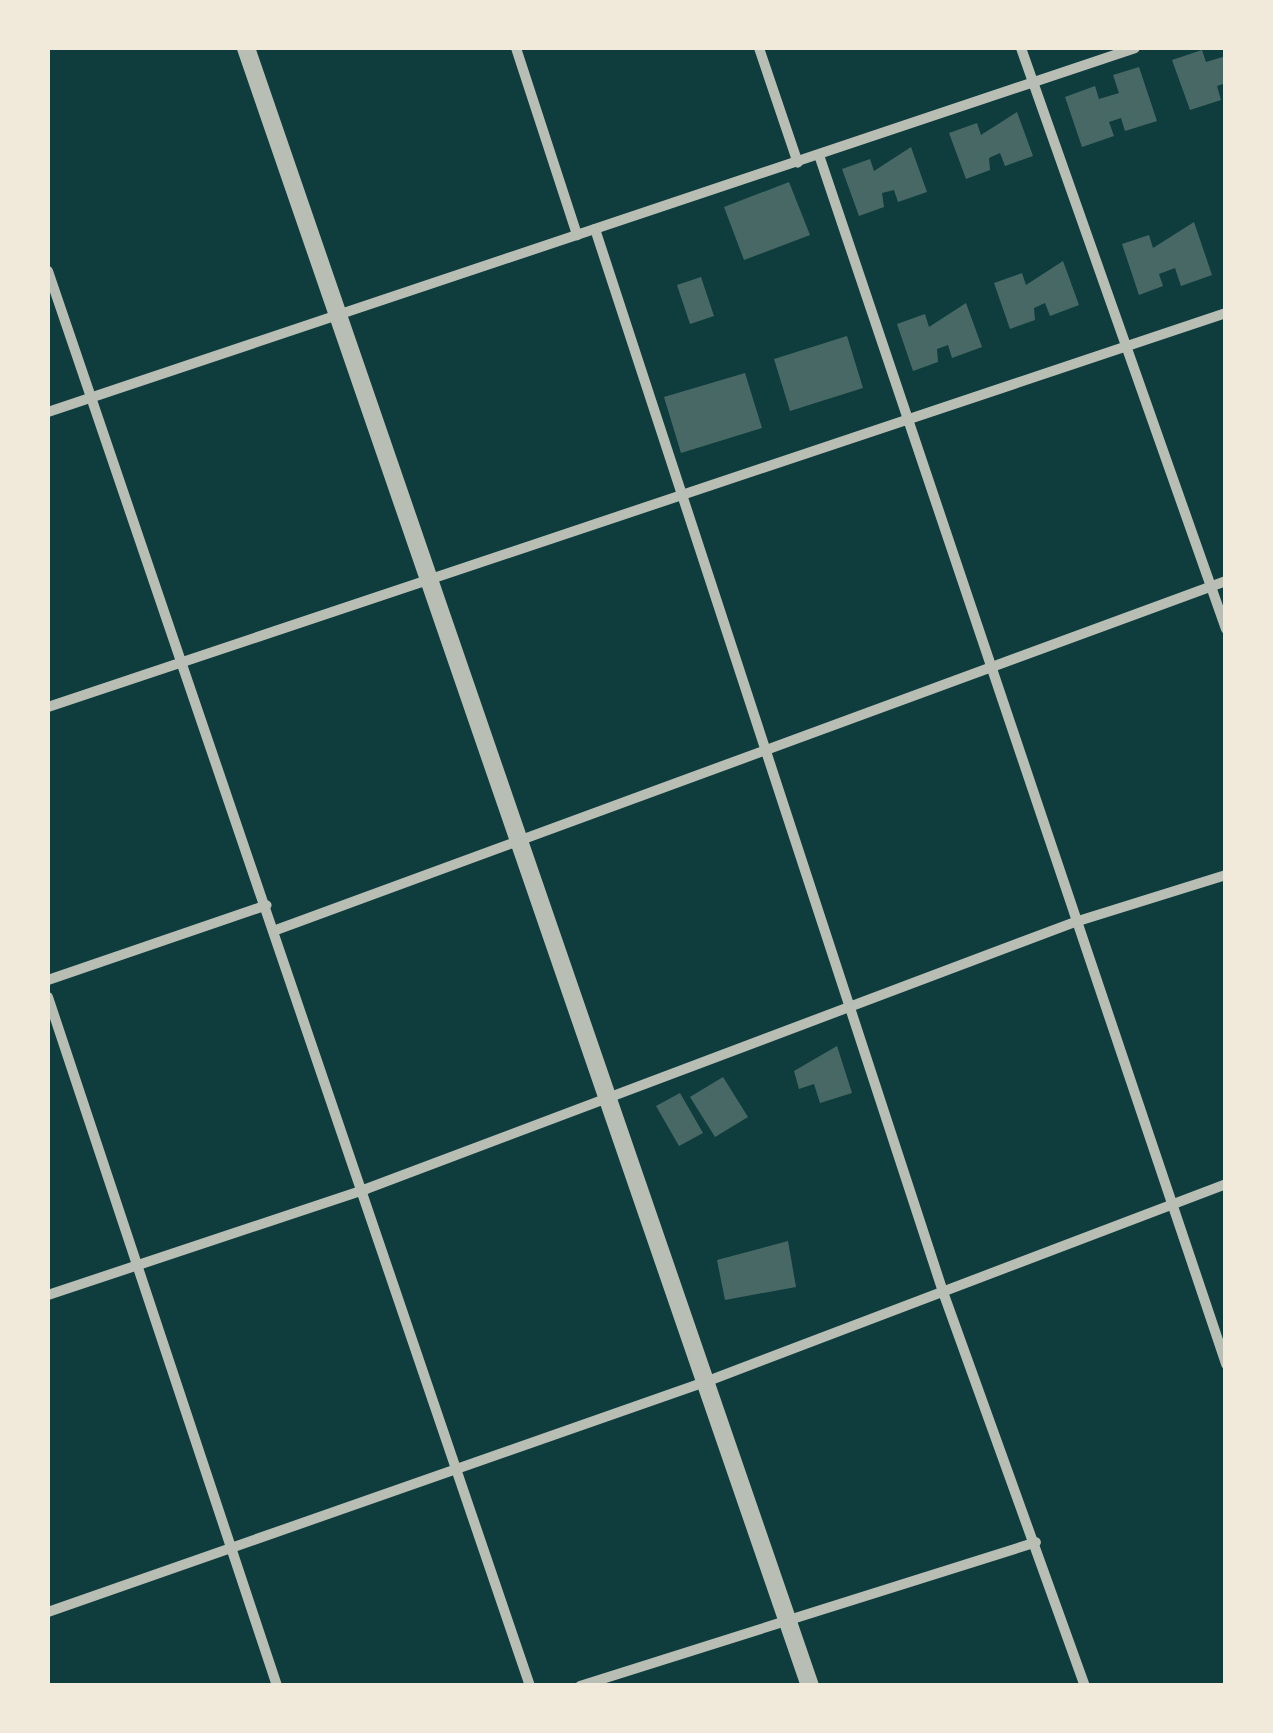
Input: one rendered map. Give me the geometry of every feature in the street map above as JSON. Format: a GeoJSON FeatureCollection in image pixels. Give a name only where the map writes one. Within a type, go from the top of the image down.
{"type":"FeatureCollection","features":[{"type":"Feature","properties":{"kind":"street"},"geometry":{"type":"LineString","coordinates":[[246,48],[518,839],[614,1096],[810,1686]]}},
{"type":"Feature","properties":{"kind":"street"},"geometry":{"type":"LineString","coordinates":[[516,48],[577,235]]}},
{"type":"Feature","properties":{"kind":"street"},"geometry":{"type":"LineString","coordinates":[[759,48],[798,163]]}},
{"type":"Feature","properties":{"kind":"street"},"geometry":{"type":"LineString","coordinates":[[1020,48],[1226,629]]}},
{"type":"Feature","properties":{"kind":"street"},"geometry":{"type":"LineString","coordinates":[[48,412],[1134,48]]}},
{"type":"Feature","properties":{"kind":"street"},"geometry":{"type":"LineString","coordinates":[[819,155],[1226,1364]]}},
{"type":"Feature","properties":{"kind":"street"},"geometry":{"type":"LineString","coordinates":[[595,229],[764,749],[855,1004],[943,1292],[1085,1686]]}},
{"type":"Feature","properties":{"kind":"street"},"geometry":{"type":"LineString","coordinates":[[48,271],[366,1189],[451,1468],[530,1686]]}},
{"type":"Feature","properties":{"kind":"street"},"geometry":{"type":"LineString","coordinates":[[48,708],[1226,313]]}},
{"type":"Feature","properties":{"kind":"street"},"geometry":{"type":"LineString","coordinates":[[276,930],[1226,581]]}},
{"type":"Feature","properties":{"kind":"street"},"geometry":{"type":"LineString","coordinates":[[48,1295],[366,1189],[1076,922],[1226,875]]}},
{"type":"Feature","properties":{"kind":"street"},"geometry":{"type":"LineString","coordinates":[[48,980],[267,906]]}},
{"type":"Feature","properties":{"kind":"street"},"geometry":{"type":"LineString","coordinates":[[48,997],[276,1686]]}},
{"type":"Feature","properties":{"kind":"street"},"geometry":{"type":"LineString","coordinates":[[48,1612],[234,1550],[451,1468],[708,1380],[1226,1184]]}},
{"type":"Feature","properties":{"kind":"street"},"geometry":{"type":"LineString","coordinates":[[580,1686],[791,1624],[1036,1542]]}},
{"type":"Feature","properties":{"kind":"building"},"geometry":{"type":"Polygon","coordinates":[[[1202,50],[1206,62],[1226,56],[1226,83],[1217,86],[1221,100],[1190,110],[1172,60],[1202,50]]]}},
{"type":"Feature","properties":{"kind":"building"},"geometry":{"type":"Polygon","coordinates":[[[1139,67],[1157,121],[1125,131],[1121,118],[1109,122],[1114,136],[1082,147],[1065,97],[1095,86],[1099,99],[1119,93],[1113,75],[1139,67]]]}},
{"type":"Feature","properties":{"kind":"building"},"geometry":{"type":"Polygon","coordinates":[[[1017,112],[1033,156],[1005,166],[1000,153],[989,158],[990,170],[966,179],[949,133],[977,123],[981,135],[1017,112]]]}},
{"type":"Feature","properties":{"kind":"building"},"geometry":{"type":"Polygon","coordinates":[[[911,147],[927,192],[898,202],[894,190],[882,193],[884,207],[859,216],[842,169],[870,159],[874,171],[911,147]]]}},
{"type":"Feature","properties":{"kind":"building"},"geometry":{"type":"Polygon","coordinates":[[[789,182],[810,235],[744,260],[724,207],[789,182]]]}},
{"type":"Feature","properties":{"kind":"building"},"geometry":{"type":"Polygon","coordinates":[[[1194,222],[1212,275],[1181,286],[1175,268],[1159,274],[1163,286],[1139,295],[1122,244],[1149,235],[1153,248],[1194,222]]]}},
{"type":"Feature","properties":{"kind":"building"},"geometry":{"type":"Polygon","coordinates":[[[1063,261],[1079,305],[1050,316],[1045,303],[1034,308],[1035,320],[1010,329],[994,283],[1022,273],[1026,285],[1063,261]]]}},
{"type":"Feature","properties":{"kind":"building"},"geometry":{"type":"Polygon","coordinates":[[[701,277],[714,316],[690,324],[677,285],[701,277]]]}},
{"type":"Feature","properties":{"kind":"building"},"geometry":{"type":"Polygon","coordinates":[[[966,303],[982,347],[952,358],[948,345],[937,349],[938,362],[913,371],[897,324],[925,314],[929,327],[966,303]]]}},
{"type":"Feature","properties":{"kind":"building"},"geometry":{"type":"Polygon","coordinates":[[[847,336],[863,388],[790,411],[774,359],[847,336]]]}},
{"type":"Feature","properties":{"kind":"building"},"geometry":{"type":"Polygon","coordinates":[[[745,373],[762,428],[681,453],[664,397],[745,373]]]}},
{"type":"Feature","properties":{"kind":"building"},"geometry":{"type":"Polygon","coordinates":[[[837,1046],[852,1093],[820,1103],[814,1084],[799,1089],[794,1071],[837,1046]]]}},
{"type":"Feature","properties":{"kind":"building"},"geometry":{"type":"Polygon","coordinates":[[[723,1077],[748,1117],[715,1137],[690,1097],[723,1077]]]}},
{"type":"Feature","properties":{"kind":"building"},"geometry":{"type":"Polygon","coordinates":[[[680,1093],[703,1133],[679,1146],[656,1106],[680,1093]]]}},
{"type":"Feature","properties":{"kind":"building"},"geometry":{"type":"Polygon","coordinates":[[[788,1241],[796,1287],[725,1300],[717,1260],[788,1241]]]}}]}
